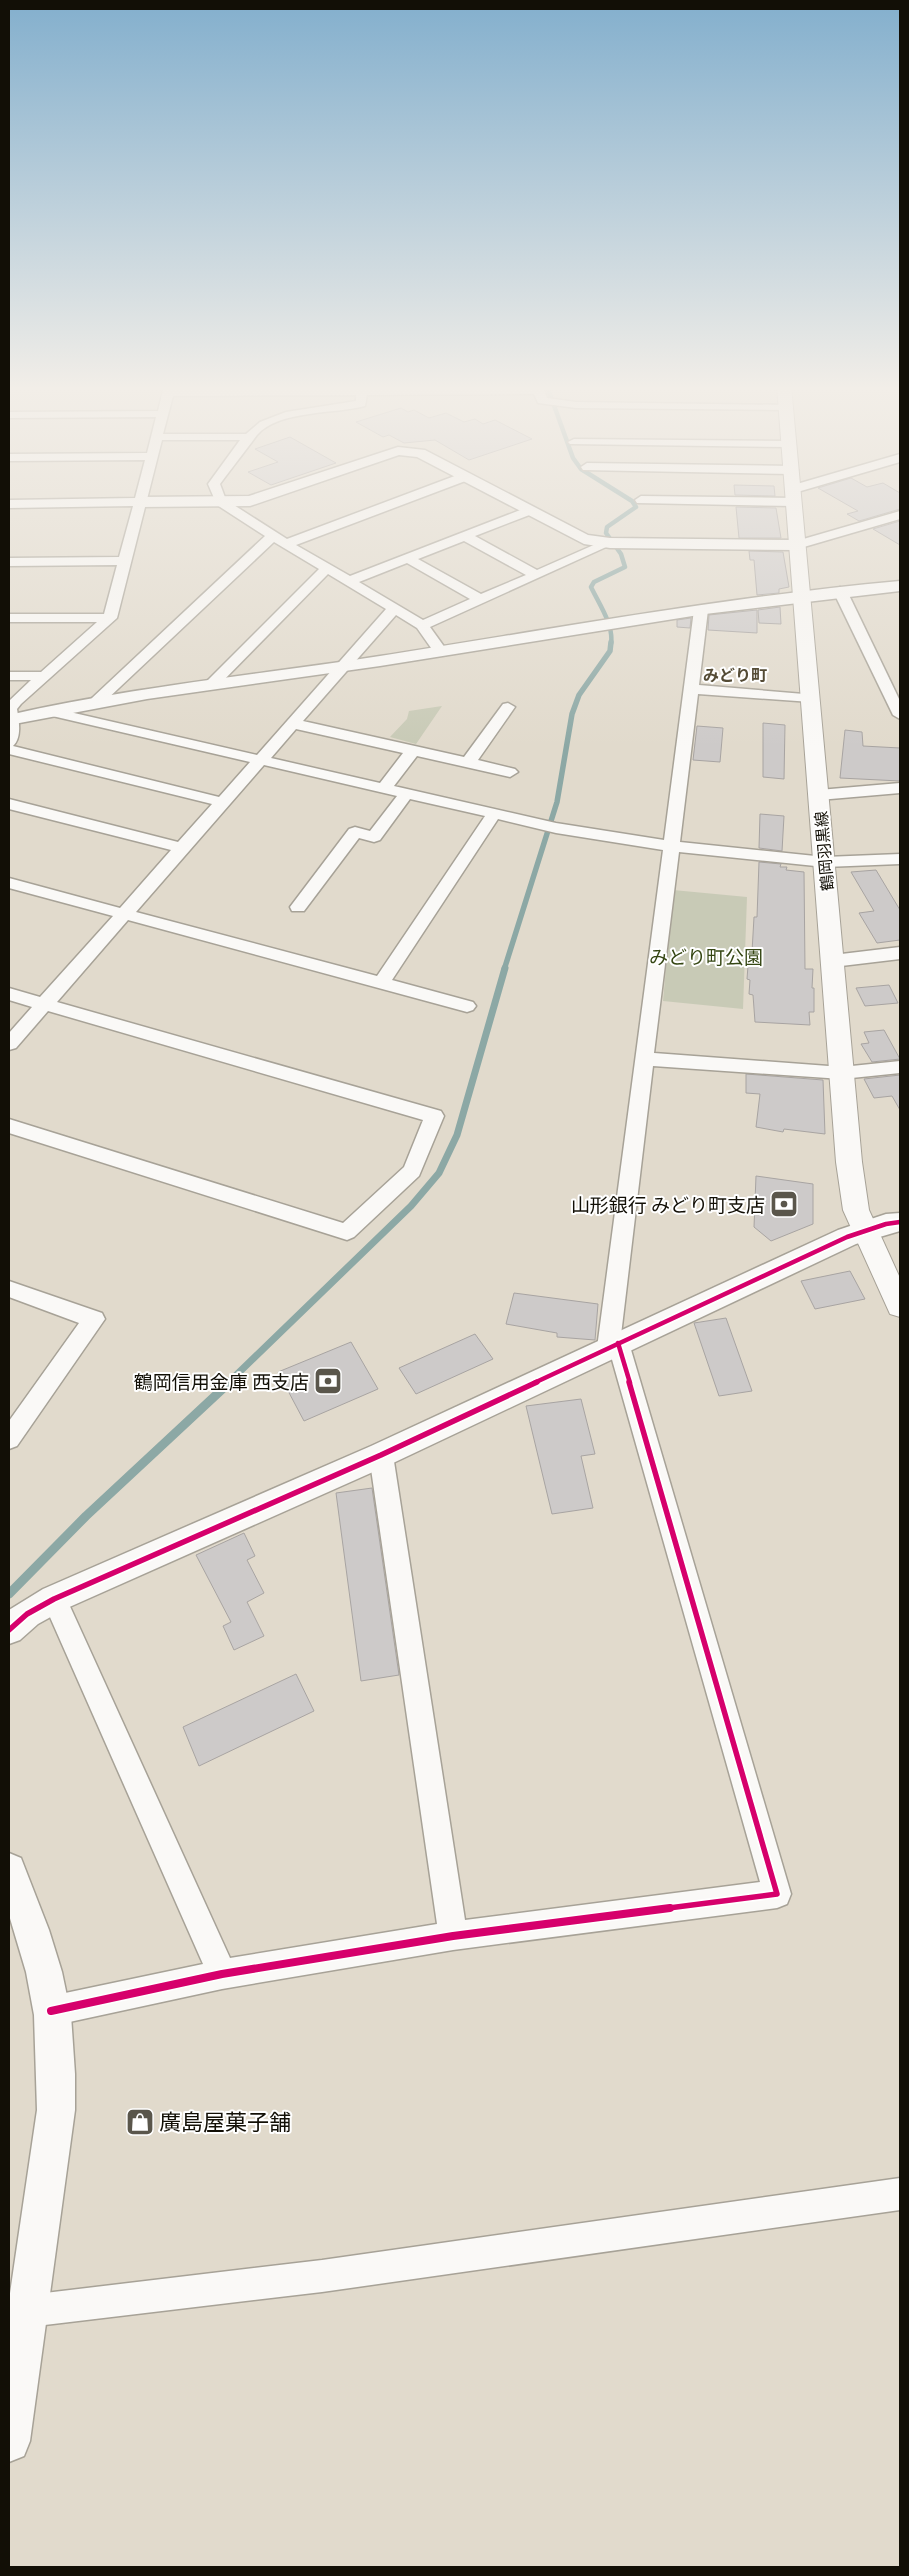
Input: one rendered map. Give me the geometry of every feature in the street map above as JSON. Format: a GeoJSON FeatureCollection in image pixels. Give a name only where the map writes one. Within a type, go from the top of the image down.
{"type":"FeatureCollection","features":[{"type":"Feature","properties":{"kind":"main road","name":"鶴岡羽黒線"},"geometry":{"type":"LineString","coordinates":[[795,506],[849,1162],[856,1210],[864,1232],[900,1306]]}},
{"type":"Feature","properties":{"kind":"street"},"geometry":{"type":"LineString","coordinates":[[9,743],[12,730],[10,709],[16,701],[110,618],[139,506]]}},
{"type":"Feature","properties":{"kind":"street"},"geometry":{"type":"LineString","coordinates":[[227,506],[286,544],[422,625],[441,652]]}},
{"type":"Feature","properties":{"kind":"street"},"geometry":{"type":"LineString","coordinates":[[286,544],[386,506]]}},
{"type":"Feature","properties":{"kind":"street"},"geometry":{"type":"LineString","coordinates":[[519,506],[574,536],[614,543],[797,546],[900,515]]}},
{"type":"Feature","properties":{"kind":"street"},"geometry":{"type":"LineString","coordinates":[[350,582],[528,511]]}},
{"type":"Feature","properties":{"kind":"street"},"geometry":{"type":"LineString","coordinates":[[97,701],[273,536]]}},
{"type":"Feature","properties":{"kind":"street"},"geometry":{"type":"LineString","coordinates":[[465,536],[536,575]]}},
{"type":"Feature","properties":{"kind":"street"},"geometry":{"type":"LineString","coordinates":[[422,625],[614,543]]}},
{"type":"Feature","properties":{"kind":"street"},"geometry":{"type":"LineString","coordinates":[[408,558],[481,600]]}},
{"type":"Feature","properties":{"kind":"street"},"geometry":{"type":"LineString","coordinates":[[9,562],[124,561]]}},
{"type":"Feature","properties":{"kind":"street"},"geometry":{"type":"LineString","coordinates":[[212,684],[327,568]]}},
{"type":"Feature","properties":{"kind":"street"},"geometry":{"type":"LineString","coordinates":[[10,720],[97,701],[340,668],[701,610],[801,595],[900,586]]}},
{"type":"Feature","properties":{"kind":"street"},"geometry":{"type":"LineString","coordinates":[[840,591],[900,715]]}},
{"type":"Feature","properties":{"kind":"street"},"geometry":{"type":"LineString","coordinates":[[9,1044],[180,848],[395,608]]}},
{"type":"Feature","properties":{"kind":"street"},"geometry":{"type":"LineString","coordinates":[[51,2011],[222,1974],[453,1936],[777,1894],[613,1346],[645,1059],[701,610]]}},
{"type":"Feature","properties":{"kind":"street"},"geometry":{"type":"LineString","coordinates":[[9,618],[110,618]]}},
{"type":"Feature","properties":{"kind":"street"},"geometry":{"type":"LineString","coordinates":[[9,676],[44,676]]}},
{"type":"Feature","properties":{"kind":"street"},"geometry":{"type":"LineString","coordinates":[[692,689],[811,698]]}},
{"type":"Feature","properties":{"kind":"street"},"geometry":{"type":"LineString","coordinates":[[468,763],[508,707]]}},
{"type":"Feature","properties":{"kind":"street"},"geometry":{"type":"LineString","coordinates":[[48,711],[556,828],[671,846],[825,862],[900,859]]}},
{"type":"Feature","properties":{"kind":"street"},"geometry":{"type":"LineString","coordinates":[[291,723],[510,772]]}},
{"type":"Feature","properties":{"kind":"street"},"geometry":{"type":"LineString","coordinates":[[9,750],[222,802]]}},
{"type":"Feature","properties":{"kind":"street"},"geometry":{"type":"LineString","coordinates":[[384,788],[413,750]]}},
{"type":"Feature","properties":{"kind":"street"},"geometry":{"type":"LineString","coordinates":[[819,795],[900,788]]}},
{"type":"Feature","properties":{"kind":"street"},"geometry":{"type":"LineString","coordinates":[[298,907],[355,832],[374,837],[406,794]]}},
{"type":"Feature","properties":{"kind":"street"},"geometry":{"type":"LineString","coordinates":[[9,804],[180,848]]}},
{"type":"Feature","properties":{"kind":"street"},"geometry":{"type":"LineString","coordinates":[[381,983],[494,814]]}},
{"type":"Feature","properties":{"kind":"street"},"geometry":{"type":"LineString","coordinates":[[9,883],[467,1006]]}},
{"type":"Feature","properties":{"kind":"street"},"geometry":{"type":"LineString","coordinates":[[833,960],[900,953]]}},
{"type":"Feature","properties":{"kind":"street"},"geometry":{"type":"LineString","coordinates":[[9,994],[434,1116],[412,1171],[347,1232],[9,1126]]}},
{"type":"Feature","properties":{"kind":"street"},"geometry":{"type":"LineString","coordinates":[[645,1059],[842,1073],[900,1067]]}},
{"type":"Feature","properties":{"kind":"street"},"geometry":{"type":"LineString","coordinates":[[9,1630],[28,1614],[54,1600],[381,1455],[613,1346],[864,1232],[900,1222]]}},
{"type":"Feature","properties":{"kind":"street"},"geometry":{"type":"LineString","coordinates":[[9,1289],[94,1318],[9,1440]]}},
{"type":"Feature","properties":{"kind":"street"},"geometry":{"type":"LineString","coordinates":[[381,1455],[453,1936]]}},
{"type":"Feature","properties":{"kind":"street"},"geometry":{"type":"LineString","coordinates":[[54,1600],[222,1974]]}},
{"type":"Feature","properties":{"kind":"street"},"geometry":{"type":"LineString","coordinates":[[9,1870],[26,1912],[40,1959],[51,2011],[55,2035],[56,2110],[9,2441]]}},
{"type":"Feature","properties":{"kind":"street"},"geometry":{"type":"LineString","coordinates":[[28,2311],[322,2276],[900,2194]]}},
{"type":"Feature","properties":{"kind":"green space"},"geometry":{"type":"Polygon","coordinates":[[[442,706],[416,744],[390,737],[407,719],[409,711],[442,706]]]}},
{"type":"Feature","properties":{"kind":"green space","name":"みどり町公園"},"geometry":{"type":"Polygon","coordinates":[[[673,890],[747,897],[743,1009],[663,1001],[673,890]]]}},
{"type":"Feature","properties":{"kind":"building"},"geometry":{"type":"Polygon","coordinates":[[[850,506],[900,506],[900,509],[859,521],[847,514],[858,511],[850,506]]]}},
{"type":"Feature","properties":{"kind":"building"},"geometry":{"type":"Polygon","coordinates":[[[736,507],[776,508],[781,538],[739,538],[736,507]]]}},
{"type":"Feature","properties":{"kind":"building"},"geometry":{"type":"Polygon","coordinates":[[[900,521],[900,545],[873,529],[900,521]]]}},
{"type":"Feature","properties":{"kind":"building"},"geometry":{"type":"Polygon","coordinates":[[[749,551],[783,552],[789,587],[779,589],[779,593],[757,595],[754,560],[750,560],[749,551]]]}},
{"type":"Feature","properties":{"kind":"building"},"geometry":{"type":"Polygon","coordinates":[[[780,607],[781,624],[759,623],[758,610],[780,607]]]}},
{"type":"Feature","properties":{"kind":"building"},"geometry":{"type":"Polygon","coordinates":[[[757,610],[757,633],[708,630],[709,615],[757,610]]]}},
{"type":"Feature","properties":{"kind":"building"},"geometry":{"type":"Polygon","coordinates":[[[691,618],[690,628],[677,627],[677,620],[691,618]]]}},
{"type":"Feature","properties":{"kind":"building"},"geometry":{"type":"Polygon","coordinates":[[[763,723],[785,725],[784,779],[763,777],[763,723]]]}},
{"type":"Feature","properties":{"kind":"building"},"geometry":{"type":"Polygon","coordinates":[[[697,726],[723,728],[720,762],[693,760],[697,726]]]}},
{"type":"Feature","properties":{"kind":"building"},"geometry":{"type":"Polygon","coordinates":[[[845,730],[862,732],[863,746],[900,748],[900,781],[840,778],[845,730]]]}},
{"type":"Feature","properties":{"kind":"building"},"geometry":{"type":"Polygon","coordinates":[[[760,814],[784,816],[782,851],[759,848],[760,814]]]}},
{"type":"Feature","properties":{"kind":"building"},"geometry":{"type":"Polygon","coordinates":[[[759,862],[781,864],[780,867],[787,867],[786,870],[804,872],[805,969],[813,969],[812,988],[814,988],[814,1012],[809,1012],[810,1025],[755,1022],[753,995],[749,994],[750,980],[747,979],[749,952],[752,952],[754,917],[757,917],[759,862]]]}},
{"type":"Feature","properties":{"kind":"building"},"geometry":{"type":"Polygon","coordinates":[[[876,870],[900,910],[900,940],[877,943],[859,913],[874,911],[851,872],[876,870]]]}},
{"type":"Feature","properties":{"kind":"building"},"geometry":{"type":"Polygon","coordinates":[[[889,985],[898,1003],[865,1006],[856,988],[889,985]]]}},
{"type":"Feature","properties":{"kind":"building"},"geometry":{"type":"Polygon","coordinates":[[[884,1030],[900,1059],[872,1062],[861,1044],[869,1043],[864,1032],[884,1030]]]}},
{"type":"Feature","properties":{"kind":"building"},"geometry":{"type":"Polygon","coordinates":[[[746,1074],[823,1080],[825,1134],[784,1129],[783,1132],[756,1127],[760,1094],[746,1093],[746,1074]]]}},
{"type":"Feature","properties":{"kind":"building"},"geometry":{"type":"Polygon","coordinates":[[[900,1075],[900,1110],[892,1096],[874,1098],[864,1079],[900,1075]]]}},
{"type":"Feature","properties":{"kind":"building","name":"山形銀行 みどり町支店"},"geometry":{"type":"Polygon","coordinates":[[[756,1176],[813,1184],[813,1224],[771,1241],[754,1227],[756,1176]]]}},
{"type":"Feature","properties":{"kind":"building"},"geometry":{"type":"Polygon","coordinates":[[[850,1271],[865,1299],[815,1309],[801,1281],[850,1271]]]}},
{"type":"Feature","properties":{"kind":"building"},"geometry":{"type":"Polygon","coordinates":[[[514,1293],[598,1304],[595,1340],[557,1337],[557,1333],[506,1324],[514,1293]]]}},
{"type":"Feature","properties":{"kind":"building"},"geometry":{"type":"Polygon","coordinates":[[[726,1318],[752,1391],[719,1396],[694,1323],[726,1318]]]}},
{"type":"Feature","properties":{"kind":"building"},"geometry":{"type":"Polygon","coordinates":[[[475,1334],[493,1359],[416,1394],[399,1368],[475,1334]]]}},
{"type":"Feature","properties":{"kind":"building","name":"鶴岡信用金庫 西支店"},"geometry":{"type":"Polygon","coordinates":[[[351,1342],[378,1389],[304,1421],[278,1372],[351,1342]]]}},
{"type":"Feature","properties":{"kind":"building"},"geometry":{"type":"Polygon","coordinates":[[[581,1399],[595,1454],[581,1456],[593,1508],[552,1514],[526,1406],[581,1399]]]}},
{"type":"Feature","properties":{"kind":"building"},"geometry":{"type":"Polygon","coordinates":[[[372,1488],[399,1675],[361,1681],[336,1493],[372,1488]]]}},
{"type":"Feature","properties":{"kind":"building"},"geometry":{"type":"Polygon","coordinates":[[[244,1533],[255,1556],[247,1560],[264,1593],[247,1602],[264,1636],[234,1650],[223,1626],[231,1622],[196,1555],[244,1533]]]}},
{"type":"Feature","properties":{"kind":"building"},"geometry":{"type":"Polygon","coordinates":[[[296,1674],[314,1711],[199,1766],[183,1727],[296,1674]]]}},
{"type":"Feature","properties":{"kind":"waterway"},"geometry":{"type":"LineString","coordinates":[[611,642],[608,622],[591,587],[594,582],[625,567],[621,554],[606,533],[607,527],[635,506]]}},
{"type":"Feature","properties":{"kind":"waterway"},"geometry":{"type":"LineString","coordinates":[[504,970],[557,802],[572,714],[579,695],[610,651],[611,642]]}},
{"type":"Feature","properties":{"kind":"waterway"},"geometry":{"type":"LineString","coordinates":[[228,1383],[411,1206],[439,1173],[457,1135],[505,968]]}},
{"type":"Feature","properties":{"kind":"waterway"},"geometry":{"type":"LineString","coordinates":[[9,1594],[86,1516],[230,1382]]}},
{"type":"Feature","properties":{"kind":"cycle path"},"geometry":{"type":"LineString","coordinates":[[9,1630],[27,1614],[54,1599],[381,1455],[847,1237],[886,1224],[900,1222]]}},
{"type":"Feature","properties":{"kind":"cycle path"},"geometry":{"type":"LineString","coordinates":[[51,2011],[222,1974],[453,1936],[777,1894],[618,1343]]}},
{"type":"Feature","properties":{"kind":"place","name":"山形銀行 みどり町支店"},"geometry":{"type":"Point","coordinates":[784,1204]}},
{"type":"Feature","properties":{"kind":"place","name":"鶴岡信用金庫 西支店"},"geometry":{"type":"Point","coordinates":[328,1381]}},
{"type":"Feature","properties":{"kind":"place","name":"廣島屋菓子舗"},"geometry":{"type":"Point","coordinates":[140,2122]}},
{"type":"Feature","properties":{"kind":"district","name":"みどり町"},"geometry":{"type":"Point","coordinates":[735,675]}}]}
